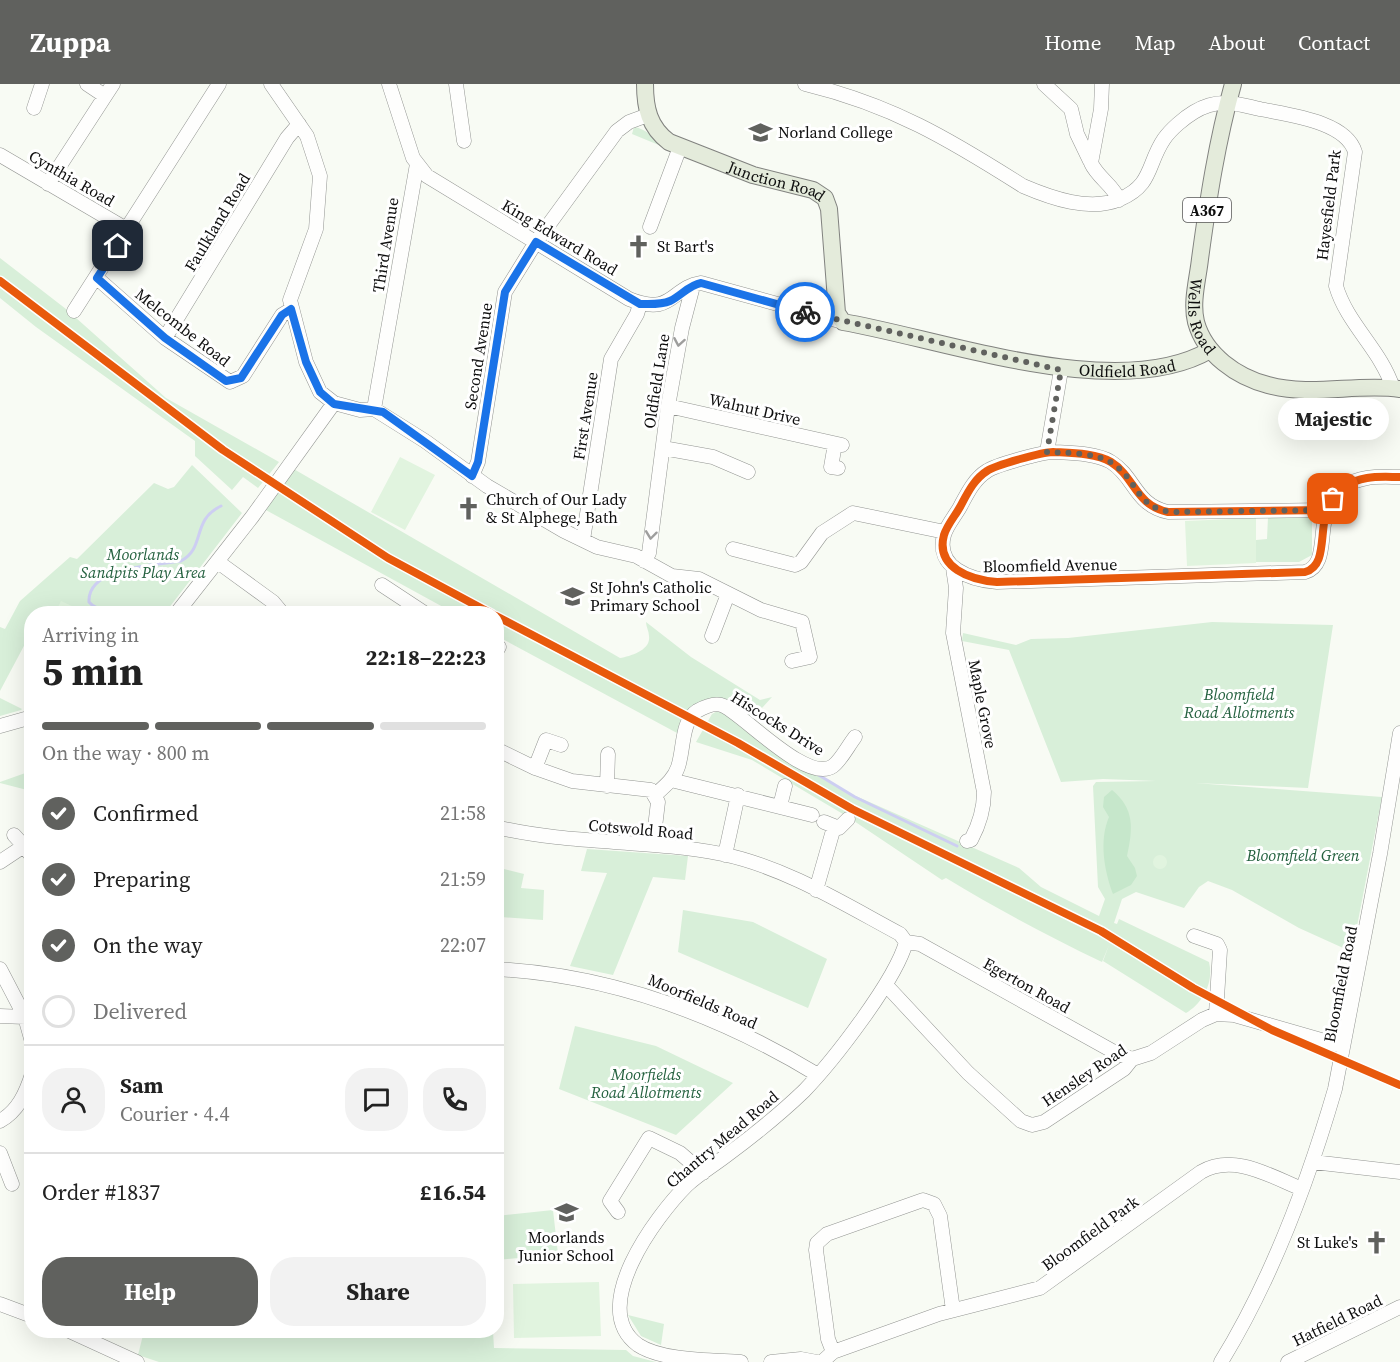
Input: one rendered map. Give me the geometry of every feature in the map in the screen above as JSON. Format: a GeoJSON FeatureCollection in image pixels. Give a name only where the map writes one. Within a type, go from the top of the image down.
{"type":"FeatureCollection","features":[{"type":"Feature","properties":{"kind":"main road"},"geometry":{"type":"LineString","coordinates":[[645,84],[648,115]]}},
{"type":"Feature","properties":{"kind":"main road","name":"Wells Road"},"geometry":{"type":"LineString","coordinates":[[1233,84],[1209,193],[1196,293],[1196,320],[1210,351],[1227,366],[1268,385],[1299,390],[1396,388]]}},
{"type":"Feature","properties":{"kind":"main road","name":"Junction Road"},"geometry":{"type":"LineString","coordinates":[[648,115],[661,136],[680,147],[753,175],[820,193],[829,209],[837,313],[843,322]]}},
{"type":"Feature","properties":{"kind":"main road","name":"Oldfield Road"},"geometry":{"type":"LineString","coordinates":[[843,322],[1061,370],[1140,369],[1200,357],[1210,351]]}},
{"type":"Feature","properties":{"kind":"street"},"geometry":{"type":"LineString","coordinates":[[34,108],[42,84]]}},
{"type":"Feature","properties":{"kind":"street"},"geometry":{"type":"LineString","coordinates":[[48,184],[109,90],[87,84]]}},
{"type":"Feature","properties":{"kind":"street"},"geometry":{"type":"LineString","coordinates":[[75,311],[219,84]]}},
{"type":"Feature","properties":{"kind":"street"},"geometry":{"type":"LineString","coordinates":[[271,84],[300,124],[318,164],[320,186],[316,229],[291,294],[291,309],[311,376],[320,392],[334,404],[371,409],[417,435],[472,476],[583,540],[604,549],[626,552],[672,576],[699,579],[761,610],[802,622],[810,657],[792,662]]}},
{"type":"Feature","properties":{"kind":"street","name":"Third Avenue"},"geometry":{"type":"LineString","coordinates":[[371,409],[417,164],[389,84]]}},
{"type":"Feature","properties":{"kind":"street"},"geometry":{"type":"LineString","coordinates":[[456,84],[464,141]]}},
{"type":"Feature","properties":{"kind":"street"},"geometry":{"type":"LineString","coordinates":[[805,84],[884,108],[926,127],[1040,193],[1088,204],[1119,200],[1134,191],[1146,181],[1164,138],[1179,123],[1195,111],[1212,103],[1228,102]]}},
{"type":"Feature","properties":{"kind":"street"},"geometry":{"type":"LineString","coordinates":[[1044,84],[1071,109],[1077,134],[1091,163],[1101,179],[1116,192],[1119,200]]}},
{"type":"Feature","properties":{"kind":"street"},"geometry":{"type":"LineString","coordinates":[[1091,163],[1091,152],[1101,109],[1102,84]]}},
{"type":"Feature","properties":{"kind":"street","name":"Hayesfield Park"},"geometry":{"type":"LineString","coordinates":[[1228,102],[1308,119],[1338,132],[1352,142],[1355,152],[1336,286],[1341,303],[1396,388]]}},
{"type":"Feature","properties":{"kind":"street","name":"Second Avenue"},"geometry":{"type":"LineString","coordinates":[[472,476],[478,462],[505,292],[536,242],[617,131],[629,122],[648,115]]}},
{"type":"Feature","properties":{"kind":"street","name":"Faulkland Road"},"geometry":{"type":"LineString","coordinates":[[165,338],[287,138],[300,124]]}},
{"type":"Feature","properties":{"kind":"street"},"geometry":{"type":"LineString","coordinates":[[650,227],[680,147]]}},
{"type":"Feature","properties":{"kind":"street","name":"Cynthia Road"},"geometry":{"type":"LineString","coordinates":[[0,155],[128,230]]}},
{"type":"Feature","properties":{"kind":"street","name":"King Edward Road"},"geometry":{"type":"LineString","coordinates":[[417,164],[427,176],[640,304]]}},
{"type":"Feature","properties":{"kind":"street","name":"Melcombe Road"},"geometry":{"type":"LineString","coordinates":[[97,278],[165,338],[226,381],[234,382],[243,376],[282,315],[291,309]]}},
{"type":"Feature","properties":{"kind":"street","name":"Oldfield Road"},"geometry":{"type":"LineString","coordinates":[[693,285],[707,284],[843,322]]}},
{"type":"Feature","properties":{"kind":"street"},"geometry":{"type":"LineString","coordinates":[[640,304],[656,304],[671,300],[693,285]]}},
{"type":"Feature","properties":{"kind":"street","name":"Oldfield Lane"},"geometry":{"type":"LineString","coordinates":[[644,561],[649,553],[668,406],[682,328],[693,285]]}},
{"type":"Feature","properties":{"kind":"street","name":"First Avenue"},"geometry":{"type":"LineString","coordinates":[[583,540],[611,359],[638,314],[640,304]]}},
{"type":"Feature","properties":{"kind":"street"},"geometry":{"type":"LineString","coordinates":[[1047,452],[1061,370]]}},
{"type":"Feature","properties":{"kind":"street"},"geometry":{"type":"LineString","coordinates":[[182,606],[218,562],[334,404]]}},
{"type":"Feature","properties":{"kind":"street","name":"Walnut Drive"},"geometry":{"type":"LineString","coordinates":[[668,406],[838,444],[831,467],[838,468]]}},
{"type":"Feature","properties":{"kind":"street","name":"Oldfield Lane"},"geometry":{"type":"LineString","coordinates":[[663,448],[713,457],[748,472]]}},
{"type":"Feature","properties":{"kind":"street"},"geometry":{"type":"LineString","coordinates":[[953,568],[944,553],[945,532],[972,486],[988,470],[1047,452],[1105,459],[1118,467],[1136,493],[1150,506],[1168,512],[1325,510],[1346,486],[1357,481],[1368,477],[1400,477]]}},
{"type":"Feature","properties":{"kind":"street","name":"Bloomfield Avenue"},"geometry":{"type":"LineString","coordinates":[[953,568],[975,579],[997,582],[1305,572],[1312,570],[1319,562],[1325,510]]}},
{"type":"Feature","properties":{"kind":"street"},"geometry":{"type":"LineString","coordinates":[[733,549],[795,565],[801,562],[822,533],[853,513],[945,532]]}},
{"type":"Feature","properties":{"kind":"street"},"geometry":{"type":"LineString","coordinates":[[218,562],[276,606]]}},
{"type":"Feature","properties":{"kind":"street","name":"Maple Grove"},"geometry":{"type":"LineString","coordinates":[[953,568],[956,588],[953,633],[984,792],[982,813],[977,829],[971,840],[967,841]]}},
{"type":"Feature","properties":{"kind":"street"},"geometry":{"type":"LineString","coordinates":[[382,585],[414,606]]}},
{"type":"Feature","properties":{"kind":"street"},"geometry":{"type":"LineString","coordinates":[[712,636],[728,594]]}},
{"type":"Feature","properties":{"kind":"street","name":"Hiscocks Drive"},"geometry":{"type":"LineString","coordinates":[[655,795],[671,780],[678,766],[685,732],[693,714],[704,708],[724,706],[754,731],[812,769],[826,769],[834,766],[855,737]]}},
{"type":"Feature","properties":{"kind":"street"},"geometry":{"type":"LineString","coordinates":[[0,726],[24,719]]}},
{"type":"Feature","properties":{"kind":"street","name":"Bloomfield Road"},"geometry":{"type":"LineString","coordinates":[[1221,1362],[1253,1303],[1302,1189],[1313,1162],[1335,1089],[1380,854],[1400,733]]}},
{"type":"Feature","properties":{"kind":"street"},"geometry":{"type":"LineString","coordinates":[[535,768],[546,740],[561,745]]}},
{"type":"Feature","properties":{"kind":"street"},"geometry":{"type":"LineString","coordinates":[[504,753],[535,768],[572,781],[643,788],[655,795],[658,811],[653,844]]}},
{"type":"Feature","properties":{"kind":"street"},"geometry":{"type":"LineString","coordinates":[[607,786],[608,754]]}},
{"type":"Feature","properties":{"kind":"street"},"geometry":{"type":"LineString","coordinates":[[671,780],[694,788],[738,795],[780,806],[839,828],[848,819]]}},
{"type":"Feature","properties":{"kind":"street"},"geometry":{"type":"LineString","coordinates":[[780,806],[785,786]]}},
{"type":"Feature","properties":{"kind":"street"},"geometry":{"type":"LineString","coordinates":[[725,855],[738,795]]}},
{"type":"Feature","properties":{"kind":"street"},"geometry":{"type":"LineString","coordinates":[[816,890],[823,821]]}},
{"type":"Feature","properties":{"kind":"street","name":"Cotswold Road"},"geometry":{"type":"LineString","coordinates":[[504,828],[561,839],[653,844],[725,855],[770,868],[816,890],[903,935],[906,942]]}},
{"type":"Feature","properties":{"kind":"street"},"geometry":{"type":"LineString","coordinates":[[14,835],[24,847]]}},
{"type":"Feature","properties":{"kind":"street"},"geometry":{"type":"LineString","coordinates":[[0,862],[24,851]]}},
{"type":"Feature","properties":{"kind":"street"},"geometry":{"type":"LineString","coordinates":[[1194,936],[1211,941],[1220,950],[1216,1014],[1234,1015],[1342,1046]]}},
{"type":"Feature","properties":{"kind":"street","name":"Chantry Mead Road"},"geometry":{"type":"LineString","coordinates":[[741,1362],[701,1360],[649,1351],[631,1338],[620,1320],[621,1293],[641,1247],[671,1203],[703,1173],[770,1121],[818,1075],[886,985],[906,942]]}},
{"type":"Feature","properties":{"kind":"street","name":"Egerton Road"},"geometry":{"type":"LineString","coordinates":[[906,942],[920,944],[1116,1053],[1132,1059]]}},
{"type":"Feature","properties":{"kind":"street"},"geometry":{"type":"LineString","coordinates":[[0,969],[24,1006]]}},
{"type":"Feature","properties":{"kind":"street","name":"Moorfields Road"},"geometry":{"type":"LineString","coordinates":[[504,970],[575,976],[637,992],[672,1004],[762,1044],[818,1075]]}},
{"type":"Feature","properties":{"kind":"street","name":"Hensley Road"},"geometry":{"type":"LineString","coordinates":[[886,985],[968,1072],[1021,1121],[1032,1125],[1044,1122],[1116,1074],[1132,1059],[1151,1053],[1207,1017],[1216,1014]]}},
{"type":"Feature","properties":{"kind":"street"},"geometry":{"type":"LineString","coordinates":[[0,1016],[24,1010]]}},
{"type":"Feature","properties":{"kind":"street"},"geometry":{"type":"LineString","coordinates":[[0,1121],[10,1115],[24,1095]]}},
{"type":"Feature","properties":{"kind":"street"},"geometry":{"type":"LineString","coordinates":[[618,1212],[610,1201],[649,1137],[680,1153],[703,1173]]}},
{"type":"Feature","properties":{"kind":"street"},"geometry":{"type":"LineString","coordinates":[[0,1153],[12,1184]]}},
{"type":"Feature","properties":{"kind":"street"},"geometry":{"type":"LineString","coordinates":[[1313,1162],[1400,1172]]}},
{"type":"Feature","properties":{"kind":"street","name":"Bloomfield Park"},"geometry":{"type":"LineString","coordinates":[[822,1362],[833,1352],[953,1310],[1040,1288],[1202,1173],[1220,1164],[1244,1166],[1302,1189]]}},
{"type":"Feature","properties":{"kind":"street"},"geometry":{"type":"LineString","coordinates":[[833,1352],[828,1339],[816,1250],[820,1238],[923,1200],[934,1204],[940,1216],[953,1310]]}},
{"type":"Feature","properties":{"kind":"street"},"geometry":{"type":"LineString","coordinates":[[0,1304],[24,1313]]}},
{"type":"Feature","properties":{"kind":"street","name":"Hatfield Road"},"geometry":{"type":"LineString","coordinates":[[1288,1362],[1400,1307]]}},
{"type":"Feature","properties":{"kind":"street"},"geometry":{"type":"LineString","coordinates":[[84,1338],[137,1362]]}},
{"type":"Feature","properties":{"kind":"street"},"geometry":{"type":"LineString","coordinates":[[771,1362],[801,1359],[817,1362]]}},
{"type":"Feature","properties":{"kind":"green space"},"geometry":{"type":"Polygon","coordinates":[[[634,127],[648,133],[671,150],[632,134],[634,127]]]}},
{"type":"Feature","properties":{"kind":"green space"},"geometry":{"type":"Polygon","coordinates":[[[0,258],[66,309],[166,398],[279,462],[258,488],[243,477],[232,490],[195,456],[195,441],[36,327],[0,298],[0,258]]]}},
{"type":"Feature","properties":{"kind":"green space"},"geometry":{"type":"Polygon","coordinates":[[[400,457],[435,475],[405,530],[371,512],[400,457]]]}},
{"type":"Feature","properties":{"kind":"green space","name":"Moorlands Sandpits Play Area"},"geometry":{"type":"Polygon","coordinates":[[[192,465],[242,513],[170,606],[24,606],[24,646],[0,691],[0,627],[5,629],[20,601],[70,557],[77,559],[154,483],[168,489],[174,487],[192,465]]]}},
{"type":"Feature","properties":{"kind":"green space"},"geometry":{"type":"Polygon","coordinates":[[[292,468],[620,658],[635,654],[647,645],[649,636],[646,622],[691,657],[760,700],[772,697],[752,719],[722,698],[705,702],[689,712],[677,733],[504,640],[504,606],[441,606],[264,509],[292,468]]]}},
{"type":"Feature","properties":{"kind":"green space"},"geometry":{"type":"Polygon","coordinates":[[[1268,517],[1312,517],[1312,555],[1299,562],[1256,562],[1256,540],[1267,539],[1268,517]]]}},
{"type":"Feature","properties":{"kind":"green space"},"geometry":{"type":"Polygon","coordinates":[[[1256,518],[1256,563],[1187,566],[1185,521],[1256,518]]]}},
{"type":"Feature","properties":{"kind":"green space"},"geometry":{"type":"Polygon","coordinates":[[[61,601],[72,606],[58,606],[61,601]]]}},
{"type":"Feature","properties":{"kind":"green space"},"geometry":{"type":"Polygon","coordinates":[[[1212,622],[1333,625],[1308,788],[1195,783],[1382,797],[1352,952],[1299,928],[1232,890],[1208,881],[1199,887],[1184,908],[1136,892],[1122,899],[1114,923],[1117,924],[1119,919],[1209,962],[1210,977],[1206,991],[1197,1004],[1186,1013],[1103,961],[1109,945],[1102,962],[1042,932],[946,878],[942,880],[848,817],[752,760],[696,742],[712,714],[723,708],[779,753],[849,793],[1019,868],[1041,887],[1099,916],[1105,899],[1098,887],[1093,786],[1096,782],[1156,781],[1103,779],[1061,782],[1009,650],[962,641],[963,633],[1016,645],[1031,639],[1068,638],[1212,622]]]}},
{"type":"Feature","properties":{"kind":"green space"},"geometry":{"type":"Polygon","coordinates":[[[0,698],[22,709],[0,716],[0,698]]]}},
{"type":"Feature","properties":{"kind":"green space"},"geometry":{"type":"Polygon","coordinates":[[[24,773],[24,789],[0,782],[24,773]]]}},
{"type":"Feature","properties":{"kind":"green space"},"geometry":{"type":"Polygon","coordinates":[[[1112,790],[1128,812],[1131,828],[1127,856],[1137,876],[1131,885],[1113,894],[1107,875],[1103,845],[1109,817],[1103,807],[1104,797],[1112,790]]]}},
{"type":"Feature","properties":{"kind":"green space"},"geometry":{"type":"Polygon","coordinates":[[[587,849],[688,856],[685,880],[653,877],[613,975],[570,966],[607,873],[581,871],[587,849]]]}},
{"type":"Feature","properties":{"kind":"green space"},"geometry":{"type":"Polygon","coordinates":[[[1160,855],[1165,857],[1167,862],[1165,867],[1160,869],[1155,867],[1153,862],[1155,857],[1160,855]]]}},
{"type":"Feature","properties":{"kind":"green space"},"geometry":{"type":"Polygon","coordinates":[[[504,869],[524,874],[521,888],[544,890],[543,920],[504,917],[504,869]]]}},
{"type":"Feature","properties":{"kind":"green space"},"geometry":{"type":"Polygon","coordinates":[[[683,910],[753,922],[827,959],[808,1008],[678,952],[683,910]]]}},
{"type":"Feature","properties":{"kind":"green space","name":"Moorfields Road Allotments"},"geometry":{"type":"Polygon","coordinates":[[[575,1026],[656,1046],[733,1083],[676,1135],[559,1089],[575,1026]]]}},
{"type":"Feature","properties":{"kind":"green space"},"geometry":{"type":"Polygon","coordinates":[[[553,1210],[558,1254],[504,1259],[504,1215],[553,1210]]]}},
{"type":"Feature","properties":{"kind":"green space"},"geometry":{"type":"Polygon","coordinates":[[[599,1282],[601,1336],[514,1338],[513,1284],[599,1282]]]}},
{"type":"Feature","properties":{"kind":"green space"},"geometry":{"type":"Polygon","coordinates":[[[628,1315],[664,1324],[661,1345],[641,1336],[628,1315]]]}},
{"type":"Feature","properties":{"kind":"green space"},"geometry":{"type":"Polygon","coordinates":[[[142,1338],[493,1338],[494,1348],[626,1350],[633,1356],[656,1362],[159,1362],[138,1355],[142,1338]]]}},
{"type":"Feature","properties":{"kind":"waterway"},"geometry":{"type":"LineString","coordinates":[[94,606],[89,602],[91,590],[99,581],[111,574],[141,566],[181,561],[189,555],[194,549],[206,519],[221,506]]}},
{"type":"Feature","properties":{"kind":"waterway"},"geometry":{"type":"LineString","coordinates":[[817,774],[855,797],[957,846]]}},
{"type":"Feature","properties":{"kind":"cycle path"},"geometry":{"type":"LineString","coordinates":[[0,281],[223,450],[388,558],[477,606]]}},
{"type":"Feature","properties":{"kind":"cycle path"},"geometry":{"type":"LineString","coordinates":[[1325,510],[1168,512],[1157,508],[1142,497],[1119,468],[1111,462],[1091,455],[1053,452],[1009,462],[982,474],[971,487],[947,528],[943,546],[945,556],[957,570],[966,575],[997,582],[1305,572],[1315,566],[1320,555],[1327,510],[1334,496],[1346,485],[1367,478],[1400,477]]}},
{"type":"Feature","properties":{"kind":"cycle path"},"geometry":{"type":"LineString","coordinates":[[504,620],[738,743],[852,809],[1101,931],[1193,988],[1272,1030],[1400,1085]]}},
{"type":"Feature","properties":{"kind":"way so far"},"geometry":{"type":"LineString","coordinates":[[805,312],[1061,370],[1047,452],[1105,459],[1118,467],[1136,493],[1150,506],[1159,510],[1176,512],[1325,510],[1333,499]]}},
{"type":"Feature","properties":{"kind":"place","name":"Norland College"},"geometry":{"type":"Point","coordinates":[760,132]}},
{"type":"Feature","properties":{"kind":"place","name":"St Bart's"},"geometry":{"type":"Point","coordinates":[639,246]}},
{"type":"Feature","properties":{"kind":"place","name":"Majestic"},"geometry":{"type":"Point","coordinates":[1333,499]}},
{"type":"Feature","properties":{"kind":"place","name":"Church of Our Lady & St Alphege, Bath"},"geometry":{"type":"Point","coordinates":[468,508]}},
{"type":"Feature","properties":{"kind":"place","name":"St John's Catholic Primary School"},"geometry":{"type":"Point","coordinates":[572,596]}},
{"type":"Feature","properties":{"kind":"place","name":"Moorlands Junior School"},"geometry":{"type":"Point","coordinates":[566,1212]}},
{"type":"Feature","properties":{"kind":"place","name":"St Luke's"},"geometry":{"type":"Point","coordinates":[1376,1242]}},
{"type":"Feature","properties":{"kind":"route"},"geometry":{"type":"LineString","coordinates":[[118,246],[97,278],[165,338],[226,381],[234,382],[241,378],[282,315],[291,309],[306,362],[320,392],[334,404],[383,412],[472,476],[478,462],[505,292],[536,242],[628,299],[640,304],[664,303],[693,285],[701,283],[805,312]]}},
{"type":"Feature","properties":{"kind":"park label","name":"Bloomfield Road Allotments"},"geometry":{"type":"Point","coordinates":[1239,703]}},
{"type":"Feature","properties":{"kind":"park label","name":"Bloomfield Green"},"geometry":{"type":"Point","coordinates":[1303,855]}}]}
